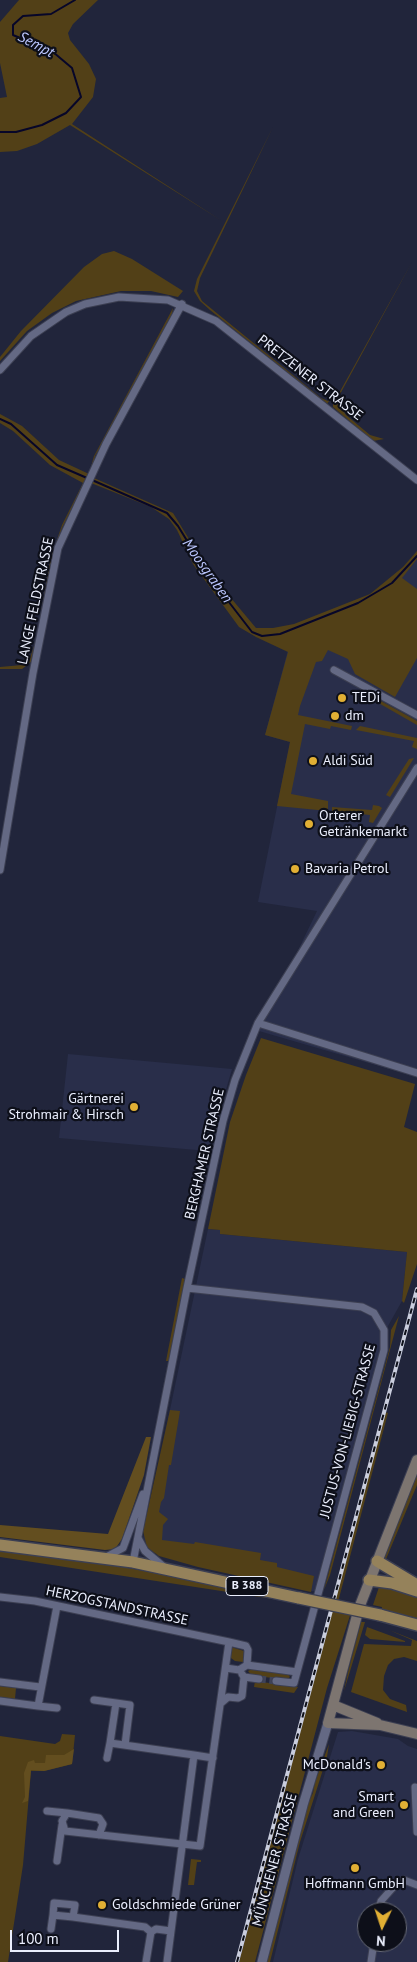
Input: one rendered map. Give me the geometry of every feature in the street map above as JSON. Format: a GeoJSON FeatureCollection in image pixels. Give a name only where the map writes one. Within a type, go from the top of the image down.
{"type":"FeatureCollection","features":[{"type":"Feature","properties":{"kind":"main road"},"geometry":{"type":"LineString","coordinates":[[380,1725],[328,1723],[354,1623],[369,1580],[417,1460]]}},
{"type":"Feature","properties":{"kind":"main road","name":"B 388"},"geometry":{"type":"LineString","coordinates":[[0,1545],[106,1557],[166,1568],[417,1625]]}},
{"type":"Feature","properties":{"kind":"main road"},"geometry":{"type":"LineString","coordinates":[[377,1561],[417,1585]]}},
{"type":"Feature","properties":{"kind":"main road"},"geometry":{"type":"LineString","coordinates":[[369,1580],[392,1583],[417,1591]]}},
{"type":"Feature","properties":{"kind":"main road"},"geometry":{"type":"LineString","coordinates":[[333,1704],[380,1725],[417,1734]]}},
{"type":"Feature","properties":{"kind":"street","name":"PRETZENER STRASSE"},"geometry":{"type":"LineString","coordinates":[[0,370],[21,346],[42,327],[66,312],[85,304],[119,297],[135,296],[168,300],[182,304],[216,321],[417,480]]}},
{"type":"Feature","properties":{"kind":"street","name":"LANGE FELDSTRASSE"},"geometry":{"type":"LineString","coordinates":[[0,870],[33,673],[56,556],[66,528],[91,474],[182,304]]}},
{"type":"Feature","properties":{"kind":"street"},"geometry":{"type":"LineString","coordinates":[[334,670],[417,715]]}},
{"type":"Feature","properties":{"kind":"street","name":"BERGHAMER STRASSE"},"geometry":{"type":"LineString","coordinates":[[133,1562],[187,1288],[223,1121],[235,1080],[258,1023],[417,768]]}},
{"type":"Feature","properties":{"kind":"street"},"geometry":{"type":"LineString","coordinates":[[258,1023],[417,1073]]}},
{"type":"Feature","properties":{"kind":"street","name":"JUSTUS-VON-LIEBIG-STRASSE"},"geometry":{"type":"LineString","coordinates":[[187,1288],[362,1307],[374,1313],[384,1330],[384,1350],[294,1683],[276,1681]]}},
{"type":"Feature","properties":{"kind":"street","name":"BERGHAMER STRASSE"},"geometry":{"type":"LineString","coordinates":[[106,1557],[123,1548],[151,1470]]}},
{"type":"Feature","properties":{"kind":"street"},"geometry":{"type":"LineString","coordinates":[[138,1537],[145,1551],[166,1568]]}},
{"type":"Feature","properties":{"kind":"street","name":"HERZOGSTANDSTRASSE"},"geometry":{"type":"LineString","coordinates":[[0,1597],[57,1606],[246,1646],[248,1650],[247,1666]]}},
{"type":"Feature","properties":{"kind":"street"},"geometry":{"type":"LineString","coordinates":[[38,1706],[40,1687],[57,1606]]}},
{"type":"Feature","properties":{"kind":"street"},"geometry":{"type":"LineString","coordinates":[[62,1824],[65,1831],[198,1848],[202,1843],[230,1642]]}},
{"type":"Feature","properties":{"kind":"street"},"geometry":{"type":"LineString","coordinates":[[226,1668],[239,1670],[247,1666],[297,1672]]}},
{"type":"Feature","properties":{"kind":"street"},"geometry":{"type":"LineString","coordinates":[[221,1704],[228,1697],[240,1697],[244,1677],[239,1670]]}},
{"type":"Feature","properties":{"kind":"street"},"geometry":{"type":"LineString","coordinates":[[244,1677],[259,1679]]}},
{"type":"Feature","properties":{"kind":"street"},"geometry":{"type":"LineString","coordinates":[[0,1682],[40,1687]]}},
{"type":"Feature","properties":{"kind":"street"},"geometry":{"type":"LineString","coordinates":[[94,1700],[130,1705],[125,1745]]}},
{"type":"Feature","properties":{"kind":"street"},"geometry":{"type":"LineString","coordinates":[[0,1701],[57,1708]]}},
{"type":"Feature","properties":{"kind":"street"},"geometry":{"type":"LineString","coordinates":[[107,1758],[116,1704]]}},
{"type":"Feature","properties":{"kind":"street","name":"MÜNCHENER STRASSE"},"geometry":{"type":"LineString","coordinates":[[262,1962],[303,1805],[328,1723]]}},
{"type":"Feature","properties":{"kind":"street"},"geometry":{"type":"LineString","coordinates":[[110,1743],[213,1758]]}},
{"type":"Feature","properties":{"kind":"street"},"geometry":{"type":"LineString","coordinates":[[167,1962],[194,1755]]}},
{"type":"Feature","properties":{"kind":"street"},"geometry":{"type":"LineString","coordinates":[[415,1787],[417,1832]]}},
{"type":"Feature","properties":{"kind":"street"},"geometry":{"type":"LineString","coordinates":[[47,1811],[99,1818],[103,1824],[99,1836]]}},
{"type":"Feature","properties":{"kind":"street"},"geometry":{"type":"LineString","coordinates":[[57,1861],[63,1817],[67,1813]]}},
{"type":"Feature","properties":{"kind":"street"},"geometry":{"type":"LineString","coordinates":[[381,1902],[396,1883],[404,1880],[417,1885]]}},
{"type":"Feature","properties":{"kind":"street"},"geometry":{"type":"LineString","coordinates":[[51,1929],[54,1903],[75,1905],[73,1917]]}},
{"type":"Feature","properties":{"kind":"street"},"geometry":{"type":"LineString","coordinates":[[53,1915],[145,1927],[151,1932]]}},
{"type":"Feature","properties":{"kind":"street"},"geometry":{"type":"LineString","coordinates":[[151,1932],[156,1929],[171,1931]]}},
{"type":"Feature","properties":{"kind":"street"},"geometry":{"type":"LineString","coordinates":[[146,1962],[151,1932]]}},
{"type":"Feature","properties":{"kind":"shaded area"},"geometry":{"type":"Polygon","coordinates":[[[19,0],[98,0],[73,24],[68,33],[70,40],[89,64],[96,79],[93,97],[72,124],[222,221],[70,125],[37,144],[17,151],[0,152],[0,98],[7,97],[0,63],[0,22],[19,0]]]}},
{"type":"Feature","properties":{"kind":"shaded area"},"geometry":{"type":"Polygon","coordinates":[[[273,127],[200,278],[197,291],[202,301],[321,398],[328,401],[336,391],[327,404],[210,310],[200,301],[194,291],[197,279],[273,127]]]}},
{"type":"Feature","properties":{"kind":"shaded area"},"geometry":{"type":"Polygon","coordinates":[[[114,251],[132,259],[183,291],[178,297],[151,291],[121,291],[76,301],[52,313],[27,331],[0,361],[0,357],[21,331],[84,267],[102,254],[114,251]]]}},
{"type":"Feature","properties":{"kind":"shaded area"},"geometry":{"type":"Polygon","coordinates":[[[412,262],[339,396],[340,406],[346,415],[370,435],[384,439],[373,441],[333,407],[333,404],[412,262]]]}},
{"type":"Feature","properties":{"kind":"shaded area"},"geometry":{"type":"Polygon","coordinates":[[[173,308],[172,314],[95,456],[94,464],[89,474],[94,456],[173,308]]]}},
{"type":"Feature","properties":{"kind":"shaded area"},"geometry":{"type":"Polygon","coordinates":[[[0,414],[22,426],[59,460],[89,474],[62,528],[56,547],[33,656],[31,662],[22,669],[0,669],[0,667],[22,665],[30,658],[36,640],[51,557],[62,525],[83,483],[50,465],[13,431],[0,423],[0,414]]]}},
{"type":"Feature","properties":{"kind":"shaded area"},"geometry":{"type":"Polygon","coordinates":[[[94,478],[173,513],[210,573],[256,628],[273,628],[294,624],[370,594],[403,567],[417,551],[417,559],[402,578],[417,589],[417,658],[395,697],[355,674],[348,659],[328,650],[322,661],[316,662],[300,706],[298,715],[352,726],[351,730],[331,726],[330,729],[305,724],[291,794],[328,801],[328,811],[277,806],[290,742],[265,735],[288,652],[239,627],[193,564],[177,530],[169,519],[151,507],[91,483],[94,478]]]}},
{"type":"Feature","properties":{"kind":"shaded area"},"geometry":{"type":"Polygon","coordinates":[[[417,554],[417,1077],[259,1031],[317,911],[258,902],[290,742],[265,735],[294,628],[358,603],[392,583],[417,554]]]}},
{"type":"Feature","properties":{"kind":"shaded area"},"geometry":{"type":"Polygon","coordinates":[[[370,695],[417,721],[417,725],[368,697],[370,695]]]}},
{"type":"Feature","properties":{"kind":"shaded area"},"geometry":{"type":"Polygon","coordinates":[[[360,726],[417,738],[417,749],[412,747],[414,741],[356,730],[360,726]]]}},
{"type":"Feature","properties":{"kind":"shaded area"},"geometry":{"type":"Polygon","coordinates":[[[414,758],[390,797],[386,795],[409,759],[414,758]]]}},
{"type":"Feature","properties":{"kind":"shaded area"},"geometry":{"type":"Polygon","coordinates":[[[373,805],[382,808],[373,823],[369,822],[370,815],[332,811],[332,807],[372,810],[373,805]]]}},
{"type":"Feature","properties":{"kind":"shaded area"},"geometry":{"type":"Polygon","coordinates":[[[261,1038],[415,1084],[404,1127],[417,1132],[417,1264],[404,1303],[402,1301],[407,1252],[220,1234],[220,1230],[208,1229],[230,1122],[261,1038]]]}},
{"type":"Feature","properties":{"kind":"shaded area"},"geometry":{"type":"Polygon","coordinates":[[[68,1054],[232,1069],[208,1151],[59,1138],[68,1054]]]}},
{"type":"Feature","properties":{"kind":"shaded area"},"geometry":{"type":"Polygon","coordinates":[[[208,1229],[220,1230],[220,1234],[407,1252],[402,1301],[388,1326],[316,1592],[171,1559],[150,1551],[143,1538],[208,1229]]]}},
{"type":"Feature","properties":{"kind":"shaded area"},"geometry":{"type":"Polygon","coordinates":[[[182,1278],[185,1279],[169,1361],[166,1361],[182,1278]]]}},
{"type":"Feature","properties":{"kind":"shaded area"},"geometry":{"type":"Polygon","coordinates":[[[399,1316],[330,1575],[324,1590],[390,1347],[391,1330],[399,1316]]]}},
{"type":"Feature","properties":{"kind":"shaded area"},"geometry":{"type":"Polygon","coordinates":[[[170,1410],[180,1411],[171,1465],[169,1465],[164,1498],[159,1512],[168,1519],[163,1525],[162,1540],[194,1544],[195,1542],[261,1553],[260,1560],[277,1563],[277,1567],[314,1576],[311,1592],[198,1567],[159,1556],[147,1547],[143,1531],[170,1410]]]}},
{"type":"Feature","properties":{"kind":"shaded area"},"geometry":{"type":"Polygon","coordinates":[[[385,1412],[388,1413],[338,1602],[353,1606],[327,1688],[255,1962],[239,1962],[385,1412]]]}},
{"type":"Feature","properties":{"kind":"shaded area"},"geometry":{"type":"Polygon","coordinates":[[[146,1437],[151,1437],[144,1475],[122,1539],[115,1549],[105,1550],[0,1537],[0,1525],[108,1534],[146,1437]]]}},
{"type":"Feature","properties":{"kind":"shaded area"},"geometry":{"type":"Polygon","coordinates":[[[417,1475],[417,1485],[384,1564],[381,1562],[417,1475]]]}},
{"type":"Feature","properties":{"kind":"shaded area"},"geometry":{"type":"Polygon","coordinates":[[[0,1550],[123,1567],[293,1602],[0,1557],[0,1550]]]}},
{"type":"Feature","properties":{"kind":"shaded area"},"geometry":{"type":"Polygon","coordinates":[[[380,1584],[417,1594],[417,1618],[382,1610],[382,1607],[373,1605],[380,1584]]]}},
{"type":"Feature","properties":{"kind":"shaded area"},"geometry":{"type":"Polygon","coordinates":[[[361,1622],[365,1622],[344,1691],[348,1672],[361,1622]]]}},
{"type":"Feature","properties":{"kind":"shaded area"},"geometry":{"type":"Polygon","coordinates":[[[367,1627],[405,1642],[370,1639],[365,1635],[367,1627]]]}},
{"type":"Feature","properties":{"kind":"shaded area"},"geometry":{"type":"Polygon","coordinates":[[[389,1630],[417,1641],[417,1661],[404,1657],[394,1659],[388,1665],[384,1676],[383,1690],[390,1699],[406,1705],[407,1712],[351,1692],[364,1644],[411,1646],[412,1640],[389,1630]]]}},
{"type":"Feature","properties":{"kind":"shaded area"},"geometry":{"type":"Polygon","coordinates":[[[231,1647],[244,1651],[243,1662],[235,1661],[231,1658],[231,1647]]]}},
{"type":"Feature","properties":{"kind":"shaded area"},"geometry":{"type":"Polygon","coordinates":[[[252,1669],[288,1674],[290,1677],[286,1680],[251,1675],[248,1671],[252,1669]]]}},
{"type":"Feature","properties":{"kind":"shaded area"},"geometry":{"type":"Polygon","coordinates":[[[255,1681],[298,1687],[294,1693],[254,1687],[255,1681]]]}},
{"type":"Feature","properties":{"kind":"shaded area"},"geometry":{"type":"Polygon","coordinates":[[[0,1686],[16,1688],[15,1699],[0,1697],[0,1686]]]}},
{"type":"Feature","properties":{"kind":"shaded area"},"geometry":{"type":"Polygon","coordinates":[[[352,1731],[398,1739],[408,1746],[417,1749],[417,1962],[273,1962],[298,1859],[338,1732],[352,1731]]]}},
{"type":"Feature","properties":{"kind":"shaded area"},"geometry":{"type":"Polygon","coordinates":[[[62,1734],[75,1735],[72,1764],[44,1771],[31,1771],[23,1865],[8,1962],[0,1962],[0,1736],[55,1744],[60,1741],[62,1734]]]}},
{"type":"Feature","properties":{"kind":"shaded area"},"geometry":{"type":"Polygon","coordinates":[[[329,1744],[327,1757],[300,1842],[270,1962],[266,1962],[308,1803],[329,1744]]]}},
{"type":"Feature","properties":{"kind":"shaded area"},"geometry":{"type":"Polygon","coordinates":[[[74,1749],[72,1764],[44,1771],[31,1770],[28,1801],[22,1803],[25,1797],[24,1773],[28,1762],[34,1760],[35,1763],[45,1763],[46,1755],[64,1755],[74,1749]]]}},
{"type":"Feature","properties":{"kind":"shaded area"},"geometry":{"type":"Polygon","coordinates":[[[191,1859],[201,1860],[201,1862],[197,1862],[194,1885],[188,1885],[191,1859]]]}},
{"type":"Feature","properties":{"kind":"waterway","name":"Sempt"},"geometry":{"type":"LineString","coordinates":[[0,132],[16,132],[42,125],[66,113],[81,97],[72,68],[53,52],[13,35],[13,25],[23,16],[51,14],[75,0]]}},
{"type":"Feature","properties":{"kind":"waterway","name":"Moosgraben"},"geometry":{"type":"LineString","coordinates":[[0,419],[11,424],[57,465],[87,478]]}},
{"type":"Feature","properties":{"kind":"waterway","name":"Moosgraben"},"geometry":{"type":"LineString","coordinates":[[92,480],[167,513],[178,526],[208,575],[252,632],[262,636],[280,634],[358,603],[392,583],[417,556]]}},
{"type":"Feature","properties":{"kind":"tunnel"},"geometry":{"type":"LineString","coordinates":[[259,1679],[276,1681]]}},
{"type":"Feature","properties":{"kind":"railway"},"geometry":{"type":"LineString","coordinates":[[237,1962],[417,1289]]}},
{"type":"Feature","properties":{"kind":"place","name":"TEDi"},"geometry":{"type":"Point","coordinates":[342,698]}},
{"type":"Feature","properties":{"kind":"place","name":"dm"},"geometry":{"type":"Point","coordinates":[335,716]}},
{"type":"Feature","properties":{"kind":"place","name":"Aldi Süd"},"geometry":{"type":"Point","coordinates":[313,761]}},
{"type":"Feature","properties":{"kind":"place","name":"Orterer Getränkemarkt"},"geometry":{"type":"Point","coordinates":[309,824]}},
{"type":"Feature","properties":{"kind":"place","name":"Bavaria Petrol"},"geometry":{"type":"Point","coordinates":[295,869]}},
{"type":"Feature","properties":{"kind":"place","name":"Gärtnerei Strohmair & Hirsch"},"geometry":{"type":"Point","coordinates":[134,1107]}},
{"type":"Feature","properties":{"kind":"place","name":"McDonald's"},"geometry":{"type":"Point","coordinates":[381,1765]}},
{"type":"Feature","properties":{"kind":"place","name":"Smart and Green"},"geometry":{"type":"Point","coordinates":[404,1805]}},
{"type":"Feature","properties":{"kind":"place","name":"Hoffmann GmbH"},"geometry":{"type":"Point","coordinates":[355,1868]}},
{"type":"Feature","properties":{"kind":"place","name":"Goldschmiede Grüner"},"geometry":{"type":"Point","coordinates":[102,1905]}}]}
